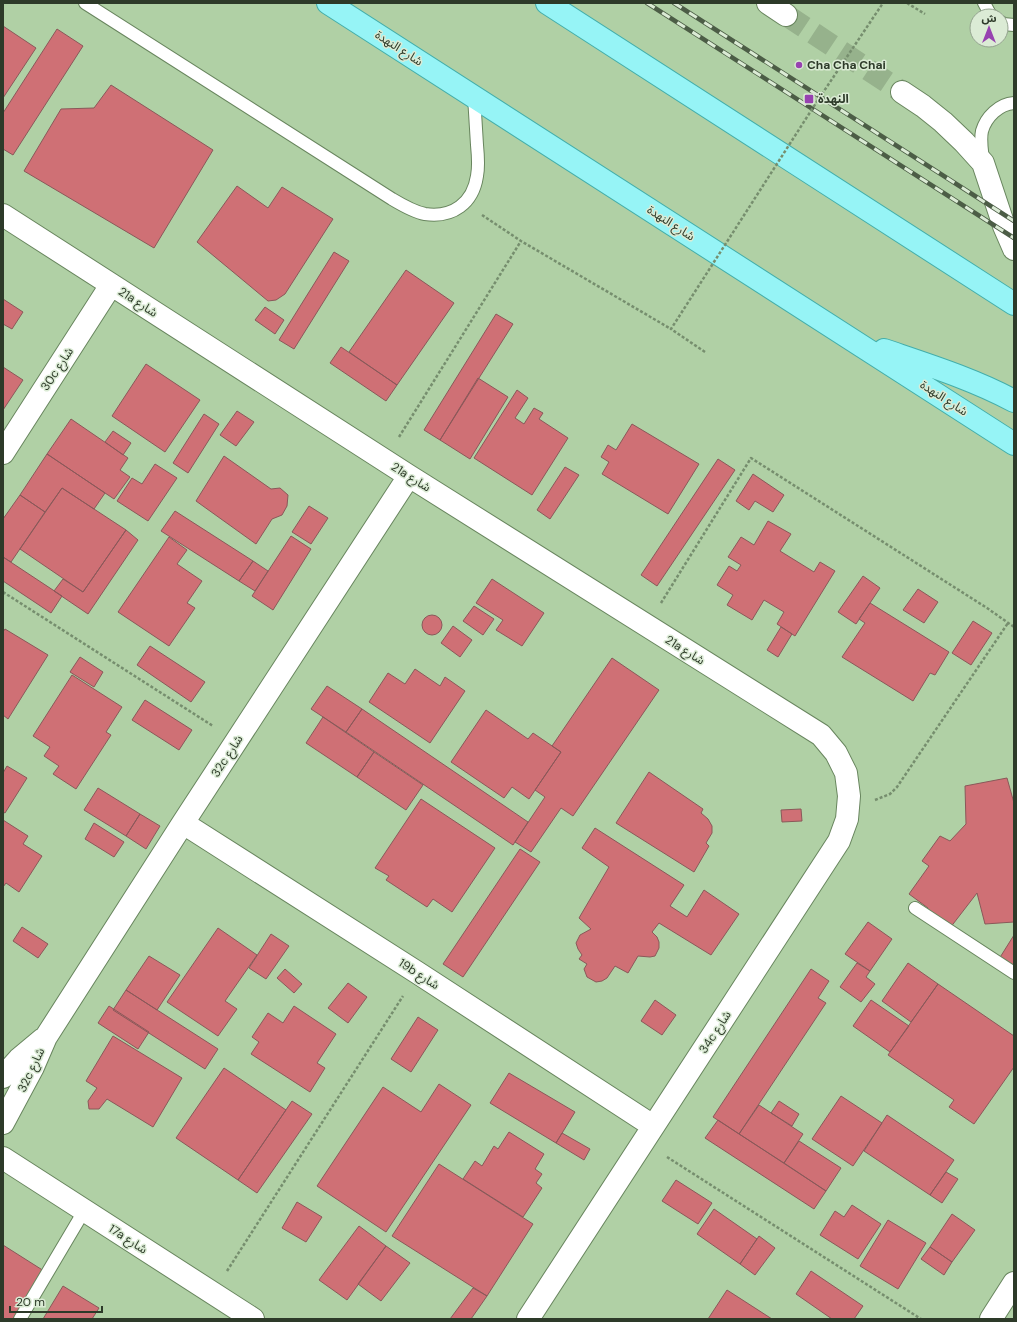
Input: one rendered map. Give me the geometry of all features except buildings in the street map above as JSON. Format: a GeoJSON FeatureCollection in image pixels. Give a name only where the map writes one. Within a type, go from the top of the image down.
{"type":"FeatureCollection","features":[{"type":"Feature","properties":{"kind":"main road","name":"شارع النهدة"},"geometry":{"type":"LineString","coordinates":[[328,3],[853,339],[1014,444]]}},
{"type":"Feature","properties":{"kind":"main road"},"geometry":{"type":"LineString","coordinates":[[546,3],[1014,304]]}},
{"type":"Feature","properties":{"kind":"main road"},"geometry":{"type":"LineString","coordinates":[[853,339],[941,370],[1014,400]]}},
{"type":"Feature","properties":{"kind":"street"},"geometry":{"type":"LineString","coordinates":[[768,3],[786,15]]}},
{"type":"Feature","properties":{"kind":"street"},"geometry":{"type":"LineString","coordinates":[[902,92],[943,122],[983,163],[1004,226],[1014,249]]}},
{"type":"Feature","properties":{"kind":"street","name":"21a شارع"},"geometry":{"type":"LineString","coordinates":[[3,216],[409,476],[821,735]]}},
{"type":"Feature","properties":{"kind":"street","name":"30c شارع"},"geometry":{"type":"LineString","coordinates":[[3,453],[111,285]]}},
{"type":"Feature","properties":{"kind":"street","name":"32c شارع"},"geometry":{"type":"LineString","coordinates":[[3,1123],[34,1068],[46,1037],[236,741],[409,476]]}},
{"type":"Feature","properties":{"kind":"street","name":"34c شارع"},"geometry":{"type":"LineString","coordinates":[[528,1319],[839,841],[847,819],[849,796],[846,774],[836,753],[821,735]]}},
{"type":"Feature","properties":{"kind":"street","name":"19b شارع"},"geometry":{"type":"LineString","coordinates":[[183,823],[418,973],[648,1134]]}},
{"type":"Feature","properties":{"kind":"street","name":"32c شارع"},"geometry":{"type":"LineString","coordinates":[[3,1077],[19,1059],[46,1037]]}},
{"type":"Feature","properties":{"kind":"street","name":"17a شارع"},"geometry":{"type":"LineString","coordinates":[[3,1158],[253,1319]]}},
{"type":"Feature","properties":{"kind":"street"},"geometry":{"type":"LineString","coordinates":[[991,1319],[1014,1283]]}},
{"type":"Feature","properties":{"kind":"lane"},"geometry":{"type":"LineString","coordinates":[[85,3],[408,208],[424,214],[440,214],[453,211],[465,204],[472,192],[478,176],[474,96]]}},
{"type":"Feature","properties":{"kind":"lane"},"geometry":{"type":"LineString","coordinates":[[983,163],[981,148],[982,131],[991,114],[1008,104],[1014,103]]}},
{"type":"Feature","properties":{"kind":"lane"},"geometry":{"type":"LineString","coordinates":[[915,908],[1014,973]]}},
{"type":"Feature","properties":{"kind":"lane"},"geometry":{"type":"LineString","coordinates":[[20,1319],[84,1211]]}},
{"type":"Feature","properties":{"kind":"path"},"geometry":{"type":"LineString","coordinates":[[671,329],[883,3]]}},
{"type":"Feature","properties":{"kind":"path"},"geometry":{"type":"LineString","coordinates":[[907,3],[925,14]]}},
{"type":"Feature","properties":{"kind":"path"},"geometry":{"type":"LineString","coordinates":[[465,204],[521,241],[671,329],[705,352]]}},
{"type":"Feature","properties":{"kind":"path"},"geometry":{"type":"LineString","coordinates":[[384,460],[521,241]]}},
{"type":"Feature","properties":{"kind":"path"},"geometry":{"type":"LineString","coordinates":[[647,626],[751,458],[987,608],[1014,627]]}},
{"type":"Feature","properties":{"kind":"path"},"geometry":{"type":"LineString","coordinates":[[3,592],[236,741]]}},
{"type":"Feature","properties":{"kind":"path"},"geometry":{"type":"LineString","coordinates":[[849,796],[861,800],[872,800],[890,794],[897,787],[1008,623]]}},
{"type":"Feature","properties":{"kind":"path"},"geometry":{"type":"LineString","coordinates":[[212,1293],[418,973]]}},
{"type":"Feature","properties":{"kind":"path"},"geometry":{"type":"LineString","coordinates":[[648,1134],[921,1319]]}},
{"type":"Feature","properties":{"kind":"tunnel"},"geometry":{"type":"LineString","coordinates":[[786,15],[902,92]]}},
{"type":"Feature","properties":{"kind":"railway"},"geometry":{"type":"LineString","coordinates":[[647,3],[1014,238]]}},
{"type":"Feature","properties":{"kind":"railway"},"geometry":{"type":"LineString","coordinates":[[674,3],[1014,221]]}},
{"type":"Feature","properties":{"kind":"place","name":"Cha Cha Chai"},"geometry":{"type":"Point","coordinates":[799,65]}},
{"type":"Feature","properties":{"kind":"place","name":"النهدة"},"geometry":{"type":"Point","coordinates":[809,99]}}]}
